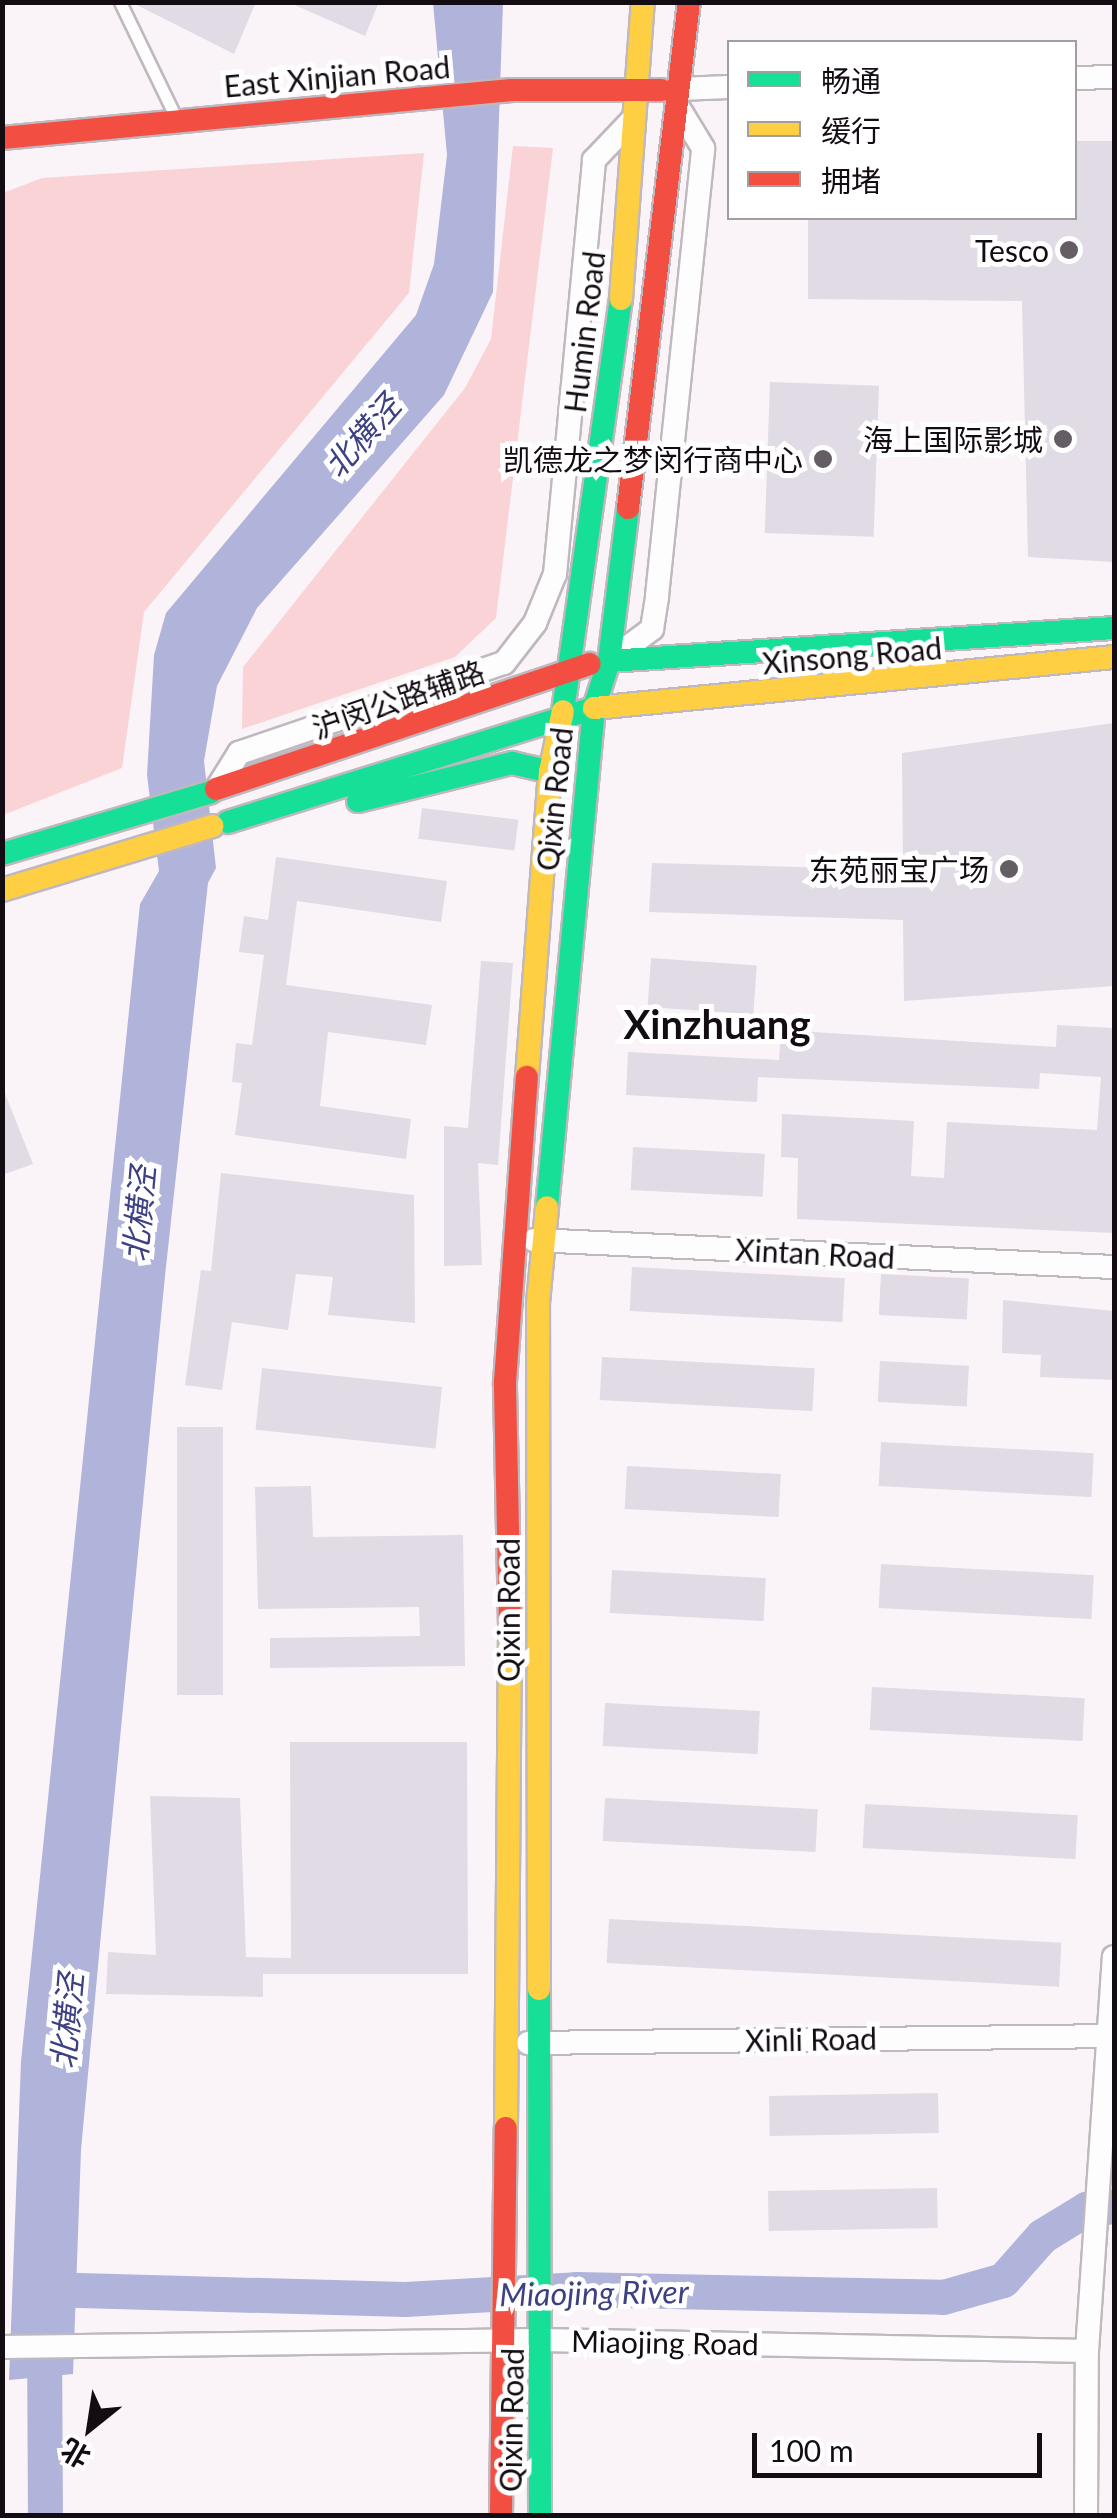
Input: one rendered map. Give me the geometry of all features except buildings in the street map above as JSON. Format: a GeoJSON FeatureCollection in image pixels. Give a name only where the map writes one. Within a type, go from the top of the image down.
{"type":"FeatureCollection","features":[{"type":"Feature","properties":{"kind":"main road","name":"Humin Road"},"geometry":{"type":"LineString","coordinates":[[563,711],[622,284],[643,2]]}},
{"type":"Feature","properties":{"kind":"main road"},"geometry":{"type":"LineString","coordinates":[[2,890],[220,824],[563,711],[594,708],[609,661],[689,2]]}},
{"type":"Feature","properties":{"kind":"main road","name":"East Xinjian Road"},"geometry":{"type":"LineString","coordinates":[[2,138],[512,90],[635,91],[678,97]]}},
{"type":"Feature","properties":{"kind":"main road","name":"Xinsong Road"},"geometry":{"type":"LineString","coordinates":[[609,661],[1114,628]]}},
{"type":"Feature","properties":{"kind":"main road","name":"Xinsong Road"},"geometry":{"type":"LineString","coordinates":[[594,708],[1114,657]]}},
{"type":"Feature","properties":{"kind":"main road"},"geometry":{"type":"LineString","coordinates":[[2,854],[214,790],[569,668],[609,661]]}},
{"type":"Feature","properties":{"kind":"main road","name":"Qixin Road"},"geometry":{"type":"LineString","coordinates":[[540,2516],[543,1239],[594,708]]}},
{"type":"Feature","properties":{"kind":"main road","name":"Qixin Road"},"geometry":{"type":"LineString","coordinates":[[501,2516],[512,1740],[504,1382],[550,772],[563,711]]}},
{"type":"Feature","properties":{"kind":"main road"},"geometry":{"type":"LineString","coordinates":[[220,824],[280,821],[492,766],[550,772]]}},
{"type":"Feature","properties":{"kind":"street"},"geometry":{"type":"LineString","coordinates":[[1077,78],[1114,77]]}},
{"type":"Feature","properties":{"kind":"street"},"geometry":{"type":"LineString","coordinates":[[609,661],[652,629],[657,596],[702,148],[678,97],[727,88]]}},
{"type":"Feature","properties":{"kind":"street","name":"沪闵公路辅路"},"geometry":{"type":"LineString","coordinates":[[214,790],[240,752],[504,663],[535,624],[554,574],[594,160],[636,117]]}},
{"type":"Feature","properties":{"kind":"street","name":"Xintan Road"},"geometry":{"type":"LineString","coordinates":[[516,1242],[543,1239],[1114,1267]]}},
{"type":"Feature","properties":{"kind":"street"},"geometry":{"type":"LineString","coordinates":[[1086,2516],[1087,2351],[1114,1957]]}},
{"type":"Feature","properties":{"kind":"street","name":"Xinli Road"},"geometry":{"type":"LineString","coordinates":[[507,2045],[1111,2036]]}},
{"type":"Feature","properties":{"kind":"street","name":"Miaojing Road"},"geometry":{"type":"LineString","coordinates":[[2,2347],[95,2350],[542,2340],[1087,2351]]}},
{"type":"Feature","properties":{"kind":"lane"},"geometry":{"type":"LineString","coordinates":[[120,2],[178,122]]}},
{"type":"Feature","properties":{"kind":"shaded area"},"geometry":{"type":"Polygon","coordinates":[[[513,146],[553,148],[496,618],[455,657],[242,729],[243,667],[465,388],[491,339],[513,146]]]}},
{"type":"Feature","properties":{"kind":"shaded area"},"geometry":{"type":"Polygon","coordinates":[[[424,153],[409,293],[144,612],[122,768],[3,815],[3,193],[42,178],[424,153]]]}},
{"type":"Feature","properties":{"kind":"water"},"geometry":{"type":"Polygon","coordinates":[[[433,3],[503,3],[493,292],[444,395],[257,608],[217,686],[204,761],[216,868],[208,883],[165,1276],[101,1934],[81,2150],[73,2374],[9,2380],[21,2061],[140,904],[159,871],[147,775],[154,655],[166,613],[416,315],[434,264],[447,155],[433,3]]]}},
{"type":"Feature","properties":{"kind":"waterway","name":"Miaojing River"},"geometry":{"type":"LineString","coordinates":[[44,2289],[405,2299],[576,2289],[943,2297],[1003,2280],[1042,2236],[1086,2209],[1114,2206]]}},
{"type":"Feature","properties":{"kind":"waterway","name":"北横泾"},"geometry":{"type":"LineString","coordinates":[[44,2332],[45,2516]]}},
{"type":"Feature","properties":{"kind":"traffic: fast"},"geometry":{"type":"LineString","coordinates":[[563,711],[621,299]]}},
{"type":"Feature","properties":{"kind":"traffic: fast"},"geometry":{"type":"LineString","coordinates":[[228,822],[594,708],[609,661],[628,508]]}},
{"type":"Feature","properties":{"kind":"traffic: fast"},"geometry":{"type":"LineString","coordinates":[[609,661],[1114,628]]}},
{"type":"Feature","properties":{"kind":"traffic: fast"},"geometry":{"type":"LineString","coordinates":[[547,1207],[594,708]]}},
{"type":"Feature","properties":{"kind":"traffic: fast"},"geometry":{"type":"LineString","coordinates":[[358,801],[512,763],[550,772]]}},
{"type":"Feature","properties":{"kind":"traffic: fast"},"geometry":{"type":"LineString","coordinates":[[2,854],[211,792]]}},
{"type":"Feature","properties":{"kind":"traffic: fast"},"geometry":{"type":"LineString","coordinates":[[539,1989],[540,2516]]}},
{"type":"Feature","properties":{"kind":"traffic: slow"},"geometry":{"type":"LineString","coordinates":[[621,299],[643,2]]}},
{"type":"Feature","properties":{"kind":"traffic: slow"},"geometry":{"type":"LineString","coordinates":[[594,708],[1114,657]]}},
{"type":"Feature","properties":{"kind":"traffic: slow"},"geometry":{"type":"LineString","coordinates":[[527,1077],[550,772],[563,711]]}},
{"type":"Feature","properties":{"kind":"traffic: slow"},"geometry":{"type":"LineString","coordinates":[[2,890],[213,826]]}},
{"type":"Feature","properties":{"kind":"traffic: slow"},"geometry":{"type":"LineString","coordinates":[[539,1989],[538,1303],[547,1207]]}},
{"type":"Feature","properties":{"kind":"traffic: slow"},"geometry":{"type":"LineString","coordinates":[[506,2128],[510,1626]]}},
{"type":"Feature","properties":{"kind":"traffic: jam"},"geometry":{"type":"LineString","coordinates":[[628,508],[689,2]]}},
{"type":"Feature","properties":{"kind":"traffic: jam"},"geometry":{"type":"LineString","coordinates":[[2,138],[512,90],[661,90]]}},
{"type":"Feature","properties":{"kind":"traffic: jam"},"geometry":{"type":"LineString","coordinates":[[216,789],[590,664]]}},
{"type":"Feature","properties":{"kind":"traffic: jam"},"geometry":{"type":"LineString","coordinates":[[510,1626],[505,1382],[527,1077]]}},
{"type":"Feature","properties":{"kind":"traffic: jam"},"geometry":{"type":"LineString","coordinates":[[501,2516],[506,2128]]}},
{"type":"Feature","properties":{"kind":"place","name":"Tesco"},"geometry":{"type":"Point","coordinates":[1069,250]}},
{"type":"Feature","properties":{"kind":"place","name":"海上国际影城"},"geometry":{"type":"Point","coordinates":[1063,439]}},
{"type":"Feature","properties":{"kind":"place","name":"凯德龙之梦闵行商中心"},"geometry":{"type":"Point","coordinates":[823,459]}},
{"type":"Feature","properties":{"kind":"place","name":"东苑丽宝广场"},"geometry":{"type":"Point","coordinates":[1009,869]}},
{"type":"Feature","properties":{"kind":"district","name":"Xinzhuang"},"geometry":{"type":"Point","coordinates":[717,1024]}}]}
